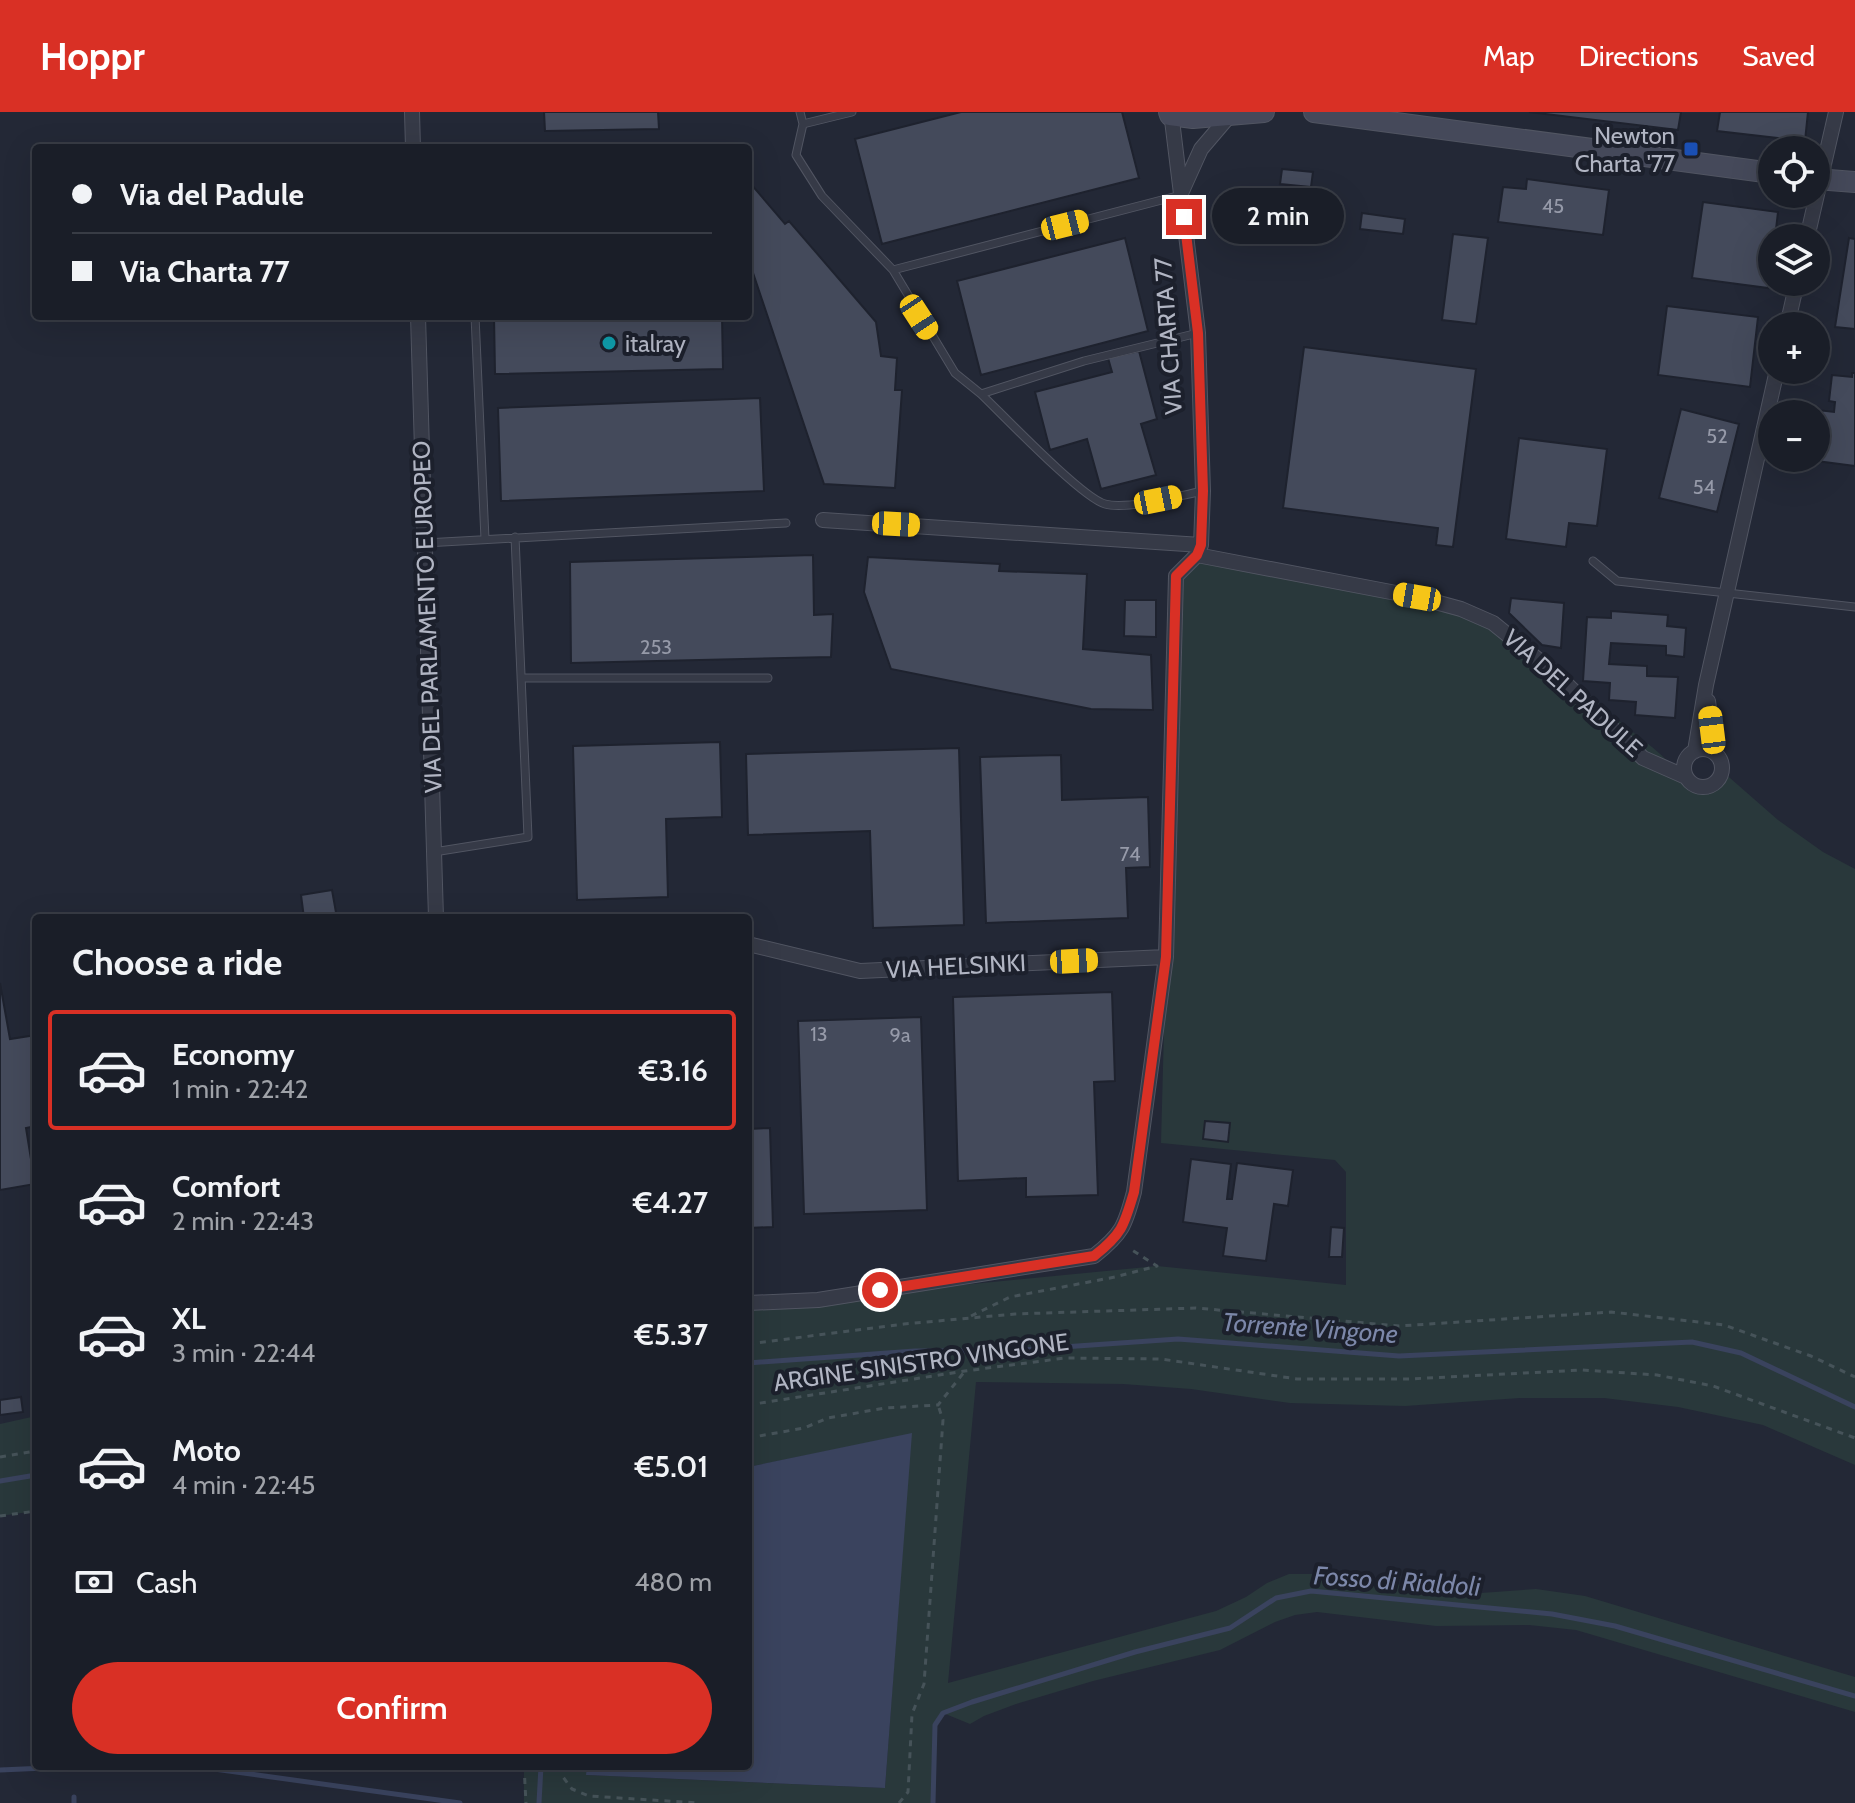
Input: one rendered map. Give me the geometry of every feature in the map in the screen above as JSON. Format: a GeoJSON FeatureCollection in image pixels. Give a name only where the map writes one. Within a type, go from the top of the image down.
{"type":"FeatureCollection","features":[{"type":"Feature","properties":{"kind":"street"},"geometry":{"type":"LineString","coordinates":[[412,112],[413,144]]}},
{"type":"Feature","properties":{"kind":"street"},"geometry":{"type":"LineString","coordinates":[[1170,113],[1183,119],[1264,112]]}},
{"type":"Feature","properties":{"kind":"street"},"geometry":{"type":"LineString","coordinates":[[1314,112],[1758,171]]}},
{"type":"Feature","properties":{"kind":"street"},"geometry":{"type":"LineString","coordinates":[[1830,136],[1836,112]]}},
{"type":"Feature","properties":{"kind":"street","name":"VIA CHARTA 77"},"geometry":{"type":"LineString","coordinates":[[1170,113],[1198,333],[1203,491],[1199,550]]}},
{"type":"Feature","properties":{"kind":"street"},"geometry":{"type":"LineString","coordinates":[[1181,195],[1201,149],[1230,115]]}},
{"type":"Feature","properties":{"kind":"street"},"geometry":{"type":"LineString","coordinates":[[1830,180],[1855,182]]}},
{"type":"Feature","properties":{"kind":"street","name":"VIA DEL PARLAMENTO EUROPEO"},"geometry":{"type":"LineString","coordinates":[[418,320],[436,914]]}},
{"type":"Feature","properties":{"kind":"street","name":"VIA DEL PADULE"},"geometry":{"type":"LineString","coordinates":[[1686,777],[1684,765],[1695,751],[1706,685],[1774,384]]}},
{"type":"Feature","properties":{"kind":"street","name":"VIA DEL PADULE"},"geometry":{"type":"LineString","coordinates":[[823,520],[1199,550],[1461,609],[1493,623],[1557,675],[1643,758],[1686,777],[1697,786],[1714,784],[1722,766],[1715,753],[1706,685]]}},
{"type":"Feature","properties":{"kind":"street"},"geometry":{"type":"LineString","coordinates":[[752,1303],[818,1300],[1094,1256],[1116,1239],[1126,1221],[1134,1192],[1166,957],[1176,576],[1199,550]]}},
{"type":"Feature","properties":{"kind":"street"},"geometry":{"type":"LineString","coordinates":[[1695,751],[1705,749],[1715,753]]}},
{"type":"Feature","properties":{"kind":"street","name":"VIA HELSINKI"},"geometry":{"type":"LineString","coordinates":[[752,945],[860,971],[1166,957]]}},
{"type":"Feature","properties":{"kind":"lane"},"geometry":{"type":"LineString","coordinates":[[800,112],[803,124],[796,155],[822,196],[893,270],[955,373],[1085,491],[1105,504],[1135,504],[1203,491]]}},
{"type":"Feature","properties":{"kind":"lane"},"geometry":{"type":"LineString","coordinates":[[803,124],[852,112]]}},
{"type":"Feature","properties":{"kind":"lane"},"geometry":{"type":"LineString","coordinates":[[893,270],[1181,195]]}},
{"type":"Feature","properties":{"kind":"lane"},"geometry":{"type":"LineString","coordinates":[[475,320],[485,539]]}},
{"type":"Feature","properties":{"kind":"lane"},"geometry":{"type":"LineString","coordinates":[[981,394],[1084,361],[1198,333]]}},
{"type":"Feature","properties":{"kind":"lane"},"geometry":{"type":"LineString","coordinates":[[425,543],[786,523]]}},
{"type":"Feature","properties":{"kind":"lane"},"geometry":{"type":"LineString","coordinates":[[434,852],[528,837],[515,537]]}},
{"type":"Feature","properties":{"kind":"lane"},"geometry":{"type":"LineString","coordinates":[[1593,561],[1617,581],[1855,607]]}},
{"type":"Feature","properties":{"kind":"lane"},"geometry":{"type":"LineString","coordinates":[[521,678],[768,678]]}},
{"type":"Feature","properties":{"kind":"path"},"geometry":{"type":"LineString","coordinates":[[968,1318],[1010,1297],[1157,1266],[1116,1239]]}},
{"type":"Feature","properties":{"kind":"path"},"geometry":{"type":"LineString","coordinates":[[752,1344],[1015,1314],[1196,1308],[1399,1326],[1611,1312],[1724,1325],[1811,1356],[1855,1377]]}},
{"type":"Feature","properties":{"kind":"path","name":"ARGINE SINISTRO VINGONE"},"geometry":{"type":"LineString","coordinates":[[752,1404],[1065,1358],[1161,1359],[1297,1379],[1409,1379],[1582,1370],[1657,1375],[1713,1386],[1855,1438]]}},
{"type":"Feature","properties":{"kind":"path"},"geometry":{"type":"LineString","coordinates":[[752,1437],[804,1428],[828,1418],[885,1408],[938,1405],[965,1371]]}},
{"type":"Feature","properties":{"kind":"path"},"geometry":{"type":"LineString","coordinates":[[899,1803],[908,1792],[912,1714],[924,1684],[943,1420],[938,1405]]}},
{"type":"Feature","properties":{"kind":"path"},"geometry":{"type":"LineString","coordinates":[[0,1457],[32,1452]]}},
{"type":"Feature","properties":{"kind":"path"},"geometry":{"type":"LineString","coordinates":[[0,1516],[32,1512]]}},
{"type":"Feature","properties":{"kind":"path"},"geometry":{"type":"LineString","coordinates":[[524,1770],[526,1803]]}},
{"type":"Feature","properties":{"kind":"path"},"geometry":{"type":"LineString","coordinates":[[562,1770],[563,1777],[572,1789],[589,1796],[699,1803]]}},
{"type":"Feature","properties":{"kind":"shaded area"},"geometry":{"type":"Polygon","coordinates":[[[1197,555],[1499,621],[1693,784],[1702,787],[1711,785],[1722,771],[1778,820],[1823,852],[1855,869],[1855,1465],[1763,1425],[1678,1407],[1604,1398],[1520,1398],[1405,1406],[1290,1403],[1191,1389],[1123,1384],[976,1382],[948,1683],[1216,1611],[1289,1574],[1319,1574],[1481,1593],[1536,1589],[1585,1596],[1855,1677],[1855,1712],[1576,1630],[1529,1625],[1436,1626],[1317,1612],[1275,1622],[1220,1650],[1093,1681],[1016,1704],[970,1724],[943,1713],[935,1725],[933,1803],[524,1803],[524,1770],[587,1770],[587,1775],[885,1788],[911,1434],[752,1466],[752,1306],[1157,1266],[1346,1285],[1346,1172],[1335,1160],[1161,1143],[1176,576],[1197,555]]]}},
{"type":"Feature","properties":{"kind":"shaded area"},"geometry":{"type":"Polygon","coordinates":[[[32,1417],[32,1512],[0,1516],[0,1424],[32,1417]]]}},
{"type":"Feature","properties":{"kind":"water"},"geometry":{"type":"Polygon","coordinates":[[[912,1433],[885,1788],[586,1775],[587,1770],[752,1770],[752,1466],[912,1433]]]}},
{"type":"Feature","properties":{"kind":"building"},"geometry":{"type":"Polygon","coordinates":[[[544,112],[658,112],[659,129],[545,131],[544,112]]]}},
{"type":"Feature","properties":{"kind":"building"},"geometry":{"type":"Polygon","coordinates":[[[961,112],[1122,112],[1139,178],[882,244],[855,139],[961,112]]]}},
{"type":"Feature","properties":{"kind":"building"},"geometry":{"type":"Polygon","coordinates":[[[1529,112],[1681,112],[1678,130],[1529,112]]]}},
{"type":"Feature","properties":{"kind":"building"},"geometry":{"type":"Polygon","coordinates":[[[1720,112],[1808,112],[1806,136],[1761,136],[1717,131],[1720,112]]]}},
{"type":"Feature","properties":{"kind":"building"},"geometry":{"type":"Polygon","coordinates":[[[1282,169],[1313,172],[1311,187],[1280,184],[1282,169]]]}},
{"type":"Feature","properties":{"kind":"building"},"geometry":{"type":"Polygon","coordinates":[[[1527,179],[1609,190],[1603,235],[1498,222],[1503,187],[1526,189],[1527,179]]]}},
{"type":"Feature","properties":{"kind":"building"},"geometry":{"type":"Polygon","coordinates":[[[752,185],[785,224],[789,221],[876,322],[881,356],[897,358],[895,390],[902,390],[895,488],[824,484],[752,270],[752,185]]]}},
{"type":"Feature","properties":{"kind":"building"},"geometry":{"type":"Polygon","coordinates":[[[1703,202],[1778,212],[1777,224],[1758,224],[1758,287],[1692,278],[1703,202]]]}},
{"type":"Feature","properties":{"kind":"building"},"geometry":{"type":"Polygon","coordinates":[[[1362,213],[1405,219],[1403,234],[1360,229],[1362,213]]]}},
{"type":"Feature","properties":{"kind":"building"},"geometry":{"type":"Polygon","coordinates":[[[1453,234],[1488,238],[1476,324],[1442,320],[1453,234]]]}},
{"type":"Feature","properties":{"kind":"building"},"geometry":{"type":"Polygon","coordinates":[[[1125,238],[1148,331],[981,375],[957,281],[1125,238]]]}},
{"type":"Feature","properties":{"kind":"building"},"geometry":{"type":"Polygon","coordinates":[[[1849,238],[1855,239],[1855,329],[1835,327],[1849,238]]]}},
{"type":"Feature","properties":{"kind":"building"},"geometry":{"type":"Polygon","coordinates":[[[1667,306],[1758,317],[1750,387],[1658,375],[1667,306]]]}},
{"type":"Feature","properties":{"kind":"building","name":"italray"},"geometry":{"type":"Polygon","coordinates":[[[494,320],[722,320],[723,369],[495,374],[494,320]]]}},
{"type":"Feature","properties":{"kind":"building"},"geometry":{"type":"Polygon","coordinates":[[[1304,347],[1476,369],[1453,547],[1436,545],[1438,528],[1283,508],[1304,347]]]}},
{"type":"Feature","properties":{"kind":"building"},"geometry":{"type":"Polygon","coordinates":[[[1139,351],[1157,419],[1141,424],[1156,475],[1101,489],[1087,439],[1050,450],[1035,392],[1112,372],[1108,358],[1139,351]]]}},
{"type":"Feature","properties":{"kind":"building"},"geometry":{"type":"Polygon","coordinates":[[[1855,373],[1855,466],[1830,463],[1830,412],[1834,412],[1835,402],[1829,400],[1832,375],[1852,377],[1855,373]]]}},
{"type":"Feature","properties":{"kind":"building"},"geometry":{"type":"Polygon","coordinates":[[[760,398],[764,491],[501,501],[498,408],[760,398]]]}},
{"type":"Feature","properties":{"kind":"building"},"geometry":{"type":"Polygon","coordinates":[[[1681,409],[1739,424],[1717,512],[1659,498],[1681,409]]]}},
{"type":"Feature","properties":{"kind":"building"},"geometry":{"type":"Polygon","coordinates":[[[1519,438],[1607,449],[1597,526],[1569,523],[1566,547],[1506,539],[1519,438]]]}},
{"type":"Feature","properties":{"kind":"building"},"geometry":{"type":"Polygon","coordinates":[[[813,555],[814,615],[833,614],[831,657],[571,663],[570,562],[813,555]]]}},
{"type":"Feature","properties":{"kind":"building"},"geometry":{"type":"Polygon","coordinates":[[[868,557],[1000,564],[999,571],[1087,574],[1083,649],[1151,655],[1153,710],[1091,709],[891,669],[864,592],[868,557]]]}},
{"type":"Feature","properties":{"kind":"building"},"geometry":{"type":"Polygon","coordinates":[[[1511,598],[1564,603],[1561,648],[1542,645],[1509,613],[1511,598]]]}},
{"type":"Feature","properties":{"kind":"building"},"geometry":{"type":"Polygon","coordinates":[[[1125,600],[1156,600],[1156,637],[1124,636],[1125,600]]]}},
{"type":"Feature","properties":{"kind":"building"},"geometry":{"type":"Polygon","coordinates":[[[1611,611],[1668,615],[1667,626],[1686,628],[1684,657],[1666,655],[1666,646],[1611,643],[1609,664],[1647,666],[1647,676],[1678,677],[1675,718],[1635,715],[1636,702],[1609,700],[1610,683],[1583,681],[1587,617],[1611,618],[1611,611]]]}},
{"type":"Feature","properties":{"kind":"building"},"geometry":{"type":"Polygon","coordinates":[[[720,742],[722,817],[666,819],[668,897],[577,900],[573,746],[720,742]]]}},
{"type":"Feature","properties":{"kind":"building"},"geometry":{"type":"Polygon","coordinates":[[[959,748],[964,925],[873,928],[870,831],[748,835],[746,754],[959,748]]]}},
{"type":"Feature","properties":{"kind":"building"},"geometry":{"type":"Polygon","coordinates":[[[1061,755],[1062,800],[1148,797],[1150,867],[1126,868],[1128,918],[986,923],[980,757],[1061,755]]]}},
{"type":"Feature","properties":{"kind":"building"},"geometry":{"type":"Polygon","coordinates":[[[332,890],[336,914],[303,914],[301,895],[332,890]]]}},
{"type":"Feature","properties":{"kind":"building"},"geometry":{"type":"Polygon","coordinates":[[[0,983],[10,1039],[32,1036],[32,1127],[26,1128],[32,1185],[0,1190],[0,983]]]}},
{"type":"Feature","properties":{"kind":"building"},"geometry":{"type":"Polygon","coordinates":[[[1112,992],[1115,1081],[1094,1082],[1098,1195],[1026,1197],[1026,1178],[958,1181],[953,997],[1112,992]]]}},
{"type":"Feature","properties":{"kind":"building"},"geometry":{"type":"Polygon","coordinates":[[[921,1017],[927,1210],[804,1214],[798,1021],[921,1017]]]}},
{"type":"Feature","properties":{"kind":"building"},"geometry":{"type":"Polygon","coordinates":[[[1205,1121],[1230,1123],[1228,1142],[1203,1139],[1205,1121]]]}},
{"type":"Feature","properties":{"kind":"building"},"geometry":{"type":"Polygon","coordinates":[[[770,1128],[773,1227],[752,1228],[752,1129],[770,1128]]]}},
{"type":"Feature","properties":{"kind":"building"},"geometry":{"type":"Polygon","coordinates":[[[1191,1159],[1231,1164],[1227,1199],[1232,1199],[1237,1163],[1293,1170],[1288,1206],[1274,1204],[1266,1261],[1223,1256],[1227,1228],[1183,1222],[1191,1159]]]}},
{"type":"Feature","properties":{"kind":"building"},"geometry":{"type":"Polygon","coordinates":[[[1331,1227],[1344,1228],[1342,1257],[1329,1257],[1331,1227]]]}},
{"type":"Feature","properties":{"kind":"building"},"geometry":{"type":"Polygon","coordinates":[[[21,1397],[23,1412],[0,1415],[0,1400],[21,1397]]]}},
{"type":"Feature","properties":{"kind":"waterway","name":"Torrente Vingone"},"geometry":{"type":"LineString","coordinates":[[752,1363],[915,1351],[1005,1351],[1178,1339],[1399,1356],[1692,1342],[1741,1353],[1855,1407]]}},
{"type":"Feature","properties":{"kind":"waterway","name":"Torrente Vingone"},"geometry":{"type":"LineString","coordinates":[[0,1481],[32,1476]]}},
{"type":"Feature","properties":{"kind":"waterway","name":"Fosso di Rialdoli"},"geometry":{"type":"LineString","coordinates":[[933,1803],[935,1725],[943,1713],[1135,1652],[1230,1628],[1276,1598],[1311,1591],[1552,1614],[1615,1626],[1855,1696]]}},
{"type":"Feature","properties":{"kind":"waterway","name":"Fosso di Rialdoli"},"geometry":{"type":"LineString","coordinates":[[0,1770],[32,1769]]}},
{"type":"Feature","properties":{"kind":"waterway","name":"Fosso di Rialdoli"},"geometry":{"type":"LineString","coordinates":[[221,1770],[460,1803]]}},
{"type":"Feature","properties":{"kind":"waterway"},"geometry":{"type":"LineString","coordinates":[[539,1803],[541,1770]]}},
{"type":"Feature","properties":{"kind":"waterway"},"geometry":{"type":"LineString","coordinates":[[74,1797],[74,1803]]}},
{"type":"Feature","properties":{"kind":"place","name":"Newton Charta '77"},"geometry":{"type":"Point","coordinates":[1691,149]}},
{"type":"Feature","properties":{"kind":"place","name":"italray"},"geometry":{"type":"Point","coordinates":[609,343]}},
{"type":"Feature","properties":{"kind":"route"},"geometry":{"type":"LineString","coordinates":[[880,1290],[1094,1256],[1116,1239],[1126,1221],[1134,1192],[1166,957],[1176,576],[1197,555],[1201,545],[1203,491],[1198,333],[1184,217]]}}]}
